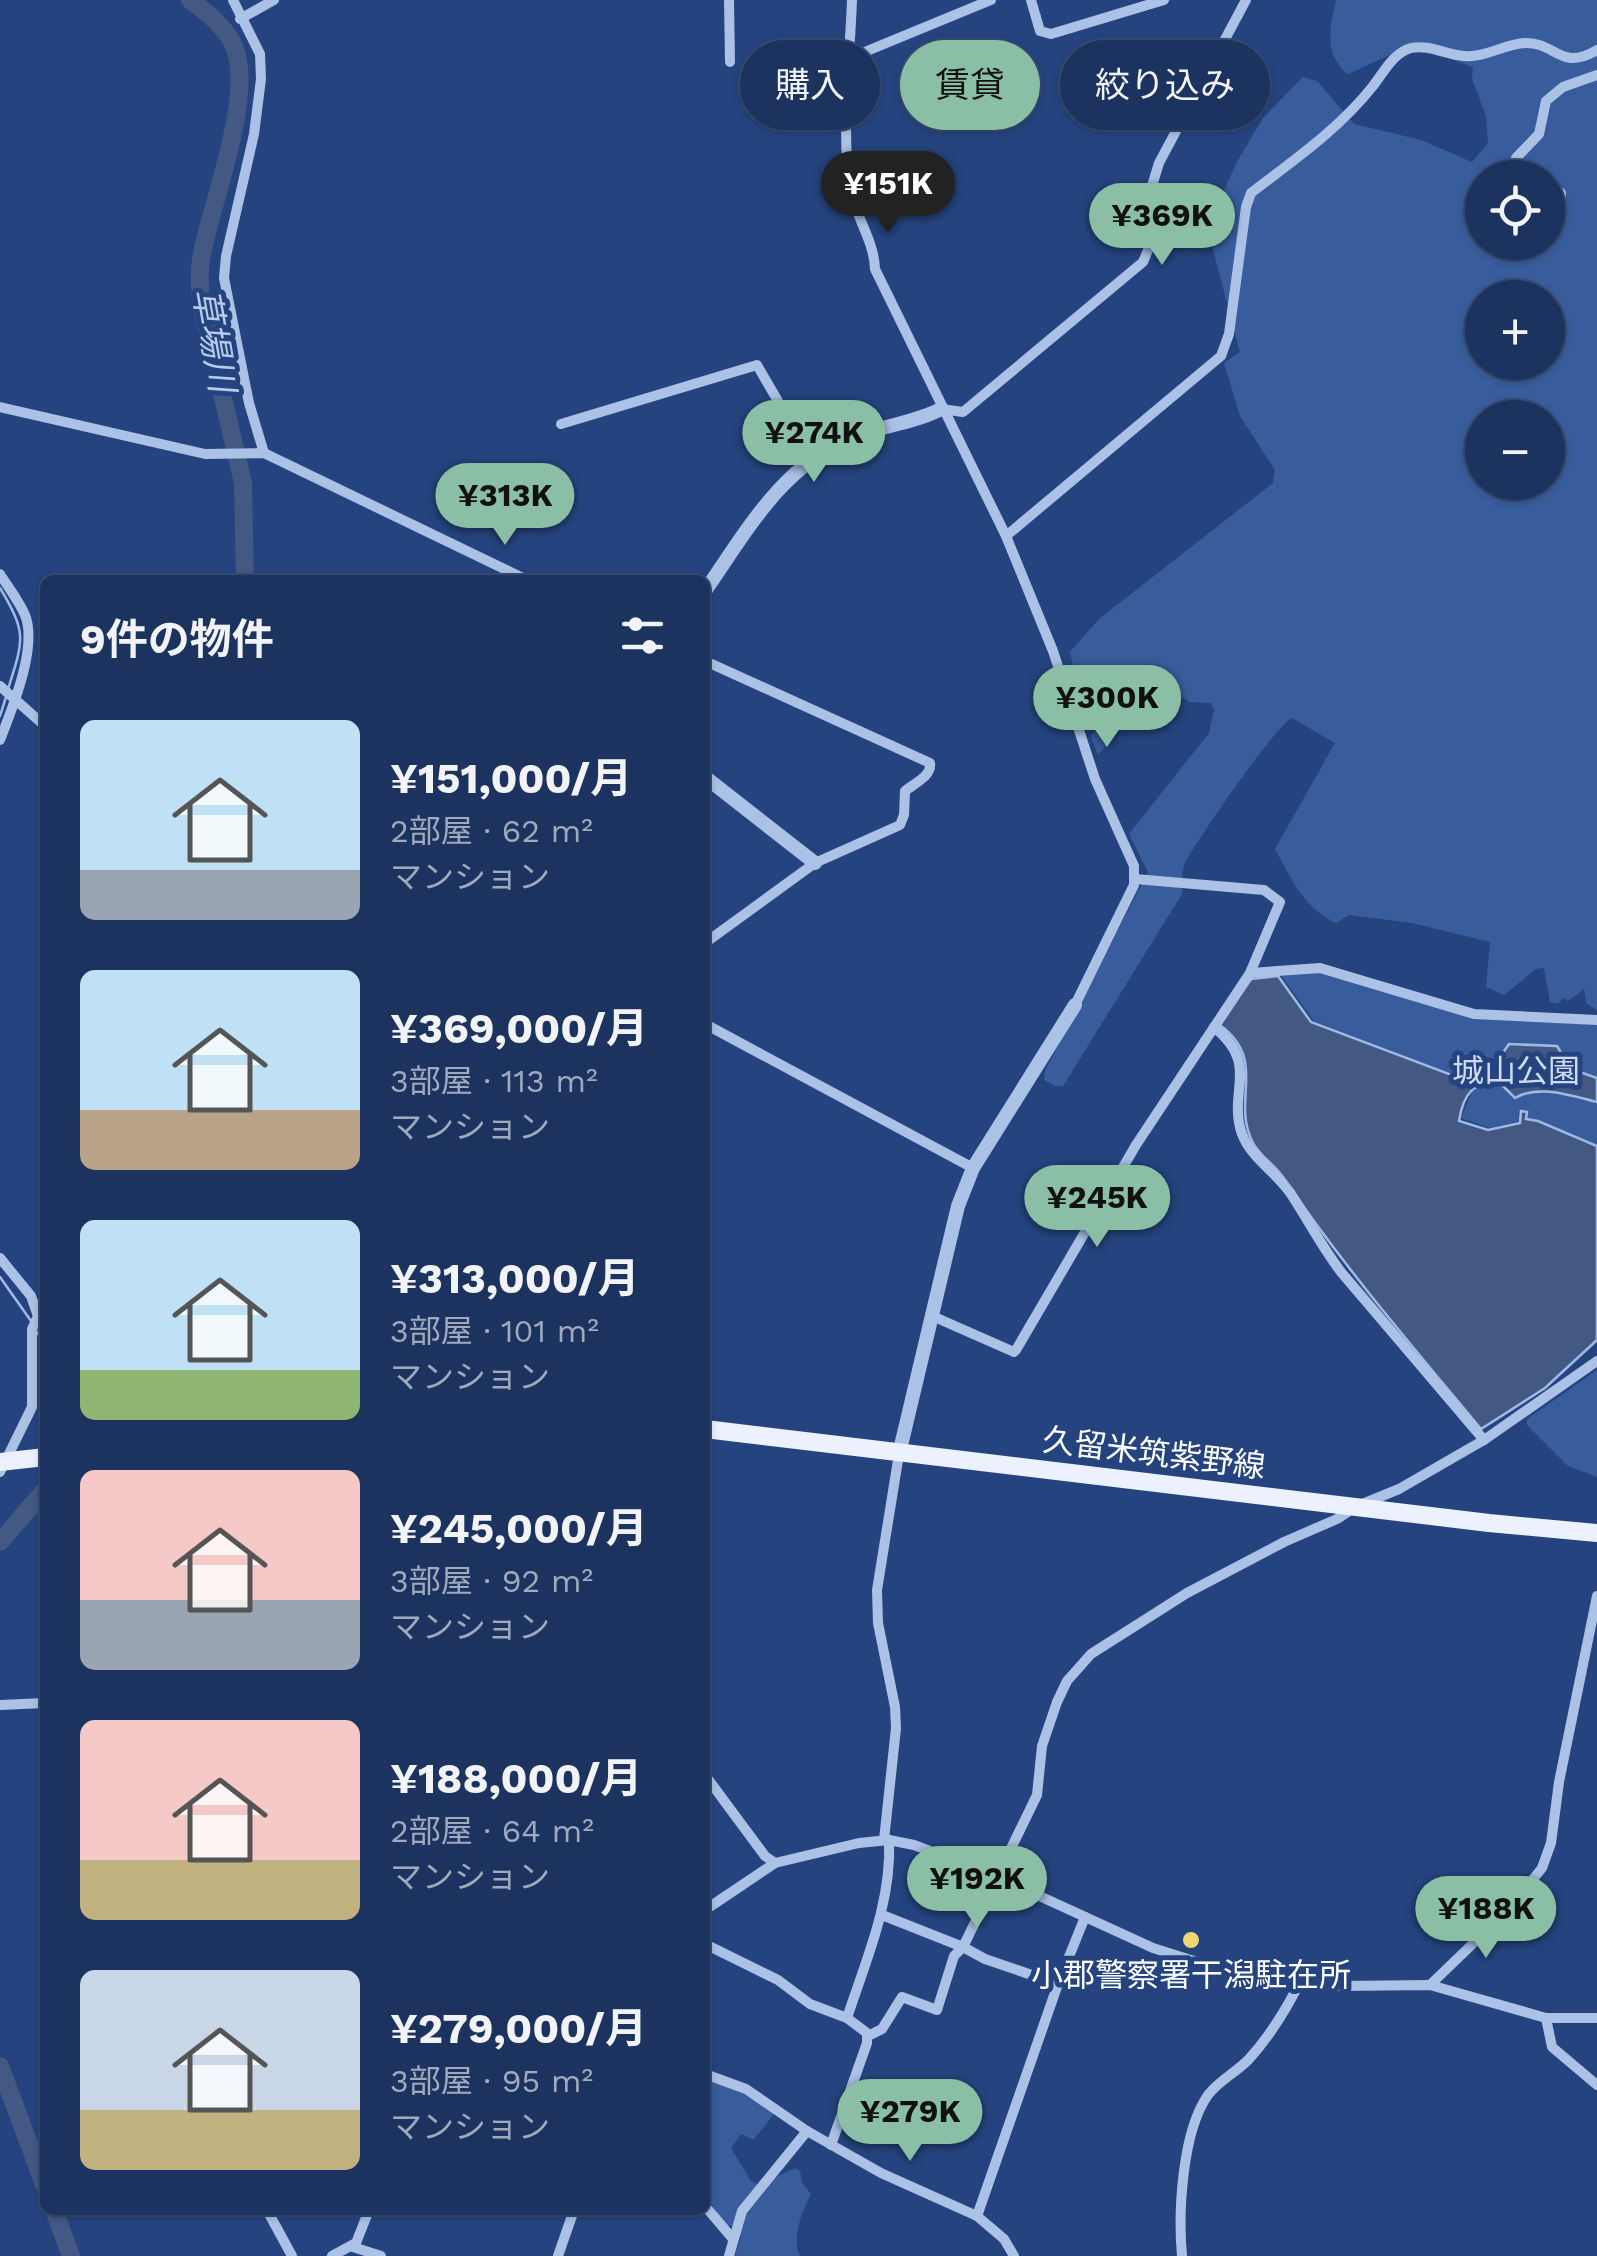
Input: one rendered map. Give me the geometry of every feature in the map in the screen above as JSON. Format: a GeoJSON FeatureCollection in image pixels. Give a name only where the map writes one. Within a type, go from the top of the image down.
{"type":"FeatureCollection","features":[{"type":"Feature","properties":{"kind":"main road","name":"久留米筑紫野線"},"geometry":{"type":"LineString","coordinates":[[710,1430],[1597,1533]]}},
{"type":"Feature","properties":{"kind":"main road"},"geometry":{"type":"LineString","coordinates":[[0,1462],[40,1458]]}},
{"type":"Feature","properties":{"kind":"street"},"geometry":{"type":"LineString","coordinates":[[233,0],[260,54],[261,79],[254,134],[224,278],[249,403],[264,453]]}},
{"type":"Feature","properties":{"kind":"street"},"geometry":{"type":"LineString","coordinates":[[240,19],[274,0]]}},
{"type":"Feature","properties":{"kind":"street"},"geometry":{"type":"LineString","coordinates":[[729,0],[730,62]]}},
{"type":"Feature","properties":{"kind":"street"},"geometry":{"type":"LineString","coordinates":[[851,40],[852,0]]}},
{"type":"Feature","properties":{"kind":"street"},"geometry":{"type":"LineString","coordinates":[[880,46],[991,0]]}},
{"type":"Feature","properties":{"kind":"street"},"geometry":{"type":"LineString","coordinates":[[1032,0],[1040,31],[1051,34],[1164,0]]}},
{"type":"Feature","properties":{"kind":"street"},"geometry":{"type":"LineString","coordinates":[[710,584],[769,500],[812,458],[852,437],[942,409],[963,412],[1143,262],[1151,242],[1148,199],[1159,163],[1246,0]]}},
{"type":"Feature","properties":{"kind":"street"},"geometry":{"type":"LineString","coordinates":[[1006,536],[1222,356],[1229,334],[1250,192],[1329,134],[1372,88],[1388,64],[1414,47],[1475,56],[1528,43],[1568,60],[1597,50]]}},
{"type":"Feature","properties":{"kind":"street"},"geometry":{"type":"LineString","coordinates":[[1515,160],[1539,134],[1546,101],[1563,87],[1597,75]]}},
{"type":"Feature","properties":{"kind":"street"},"geometry":{"type":"LineString","coordinates":[[847,2018],[882,1914],[890,1865],[887,1840],[896,1728],[878,1623],[877,1590],[899,1454],[950,1231],[973,1168],[1075,1006],[1134,879],[1134,866],[1095,779],[1053,651],[1006,536],[875,269],[874,254],[849,186],[848,130]]}},
{"type":"Feature","properties":{"kind":"street"},"geometry":{"type":"LineString","coordinates":[[561,424],[757,366],[812,458]]}},
{"type":"Feature","properties":{"kind":"street"},"geometry":{"type":"LineString","coordinates":[[0,407],[205,454],[264,453],[517,575]]}},
{"type":"Feature","properties":{"kind":"street"},"geometry":{"type":"LineString","coordinates":[[0,574],[25,614],[30,633],[15,701],[0,740]]}},
{"type":"Feature","properties":{"kind":"street"},"geometry":{"type":"LineString","coordinates":[[710,663],[930,764],[929,773],[905,790],[900,824],[815,863],[710,939]]}},
{"type":"Feature","properties":{"kind":"street"},"geometry":{"type":"LineString","coordinates":[[0,686],[40,722]]}},
{"type":"Feature","properties":{"kind":"street"},"geometry":{"type":"LineString","coordinates":[[710,781],[815,863]]}},
{"type":"Feature","properties":{"kind":"street"},"geometry":{"type":"LineString","coordinates":[[930,1316],[1016,1350],[1136,1145],[1250,974],[1280,902],[1264,890],[1134,879]]}},
{"type":"Feature","properties":{"kind":"street"},"geometry":{"type":"LineString","coordinates":[[1250,974],[1320,968],[1474,1014],[1597,1020]]}},
{"type":"Feature","properties":{"kind":"street"},"geometry":{"type":"LineString","coordinates":[[710,1027],[973,1168]]}},
{"type":"Feature","properties":{"kind":"street"},"geometry":{"type":"LineString","coordinates":[[1214,1027],[1227,1038],[1240,1059],[1240,1130],[1250,1149],[1290,1194],[1342,1272],[1484,1440]]}},
{"type":"Feature","properties":{"kind":"street"},"geometry":{"type":"LineString","coordinates":[[0,1258],[31,1296],[38,1316],[32,1329],[32,1407],[0,1472]]}},
{"type":"Feature","properties":{"kind":"street"},"geometry":{"type":"LineString","coordinates":[[831,2145],[868,2036],[882,2029],[902,1997],[936,2010],[954,1956],[963,1947],[1037,1795],[1042,1746],[1067,1681],[1077,1667],[1187,1593],[1398,1489],[1484,1440],[1597,1361]]}},
{"type":"Feature","properties":{"kind":"street"},"geometry":{"type":"LineString","coordinates":[[1430,1984],[1512,1906],[1542,1868],[1551,1842],[1597,1596]]}},
{"type":"Feature","properties":{"kind":"street"},"geometry":{"type":"LineString","coordinates":[[0,1705],[40,1703]]}},
{"type":"Feature","properties":{"kind":"street"},"geometry":{"type":"LineString","coordinates":[[710,1782],[764,1856],[775,1864]]}},
{"type":"Feature","properties":{"kind":"street"},"geometry":{"type":"LineString","coordinates":[[710,1907],[775,1864],[887,1840],[914,1845],[998,1877],[1176,1956],[1301,1980],[1368,1988],[1430,1984],[1546,2018],[1597,2018]]}},
{"type":"Feature","properties":{"kind":"street"},"geometry":{"type":"LineString","coordinates":[[882,1914],[985,1960],[1058,1984]]}},
{"type":"Feature","properties":{"kind":"street"},"geometry":{"type":"LineString","coordinates":[[977,2216],[1084,1917]]}},
{"type":"Feature","properties":{"kind":"street"},"geometry":{"type":"LineString","coordinates":[[710,1946],[778,1980],[810,2004],[847,2018],[868,2036]]}},
{"type":"Feature","properties":{"kind":"street"},"geometry":{"type":"LineString","coordinates":[[1182,2256],[1180,2235],[1188,2150],[1201,2107],[1210,2092],[1264,2041],[1301,1980]]}},
{"type":"Feature","properties":{"kind":"street"},"geometry":{"type":"LineString","coordinates":[[1546,2018],[1552,2047],[1597,2085]]}},
{"type":"Feature","properties":{"kind":"street"},"geometry":{"type":"LineString","coordinates":[[710,2076],[746,2089],[831,2145],[928,2196],[977,2216],[1004,2239],[1014,2256]]}},
{"type":"Feature","properties":{"kind":"street"},"geometry":{"type":"LineString","coordinates":[[729,2256],[742,2211],[807,2131]]}},
{"type":"Feature","properties":{"kind":"street"},"geometry":{"type":"LineString","coordinates":[[710,2212],[733,2239]]}},
{"type":"Feature","properties":{"kind":"street"},"geometry":{"type":"LineString","coordinates":[[271,2215],[292,2256]]}},
{"type":"Feature","properties":{"kind":"street"},"geometry":{"type":"LineString","coordinates":[[332,2256],[352,2247],[367,2215]]}},
{"type":"Feature","properties":{"kind":"street"},"geometry":{"type":"LineString","coordinates":[[558,2256],[572,2215]]}},
{"type":"Feature","properties":{"kind":"street"},"geometry":{"type":"LineString","coordinates":[[352,2247],[380,2256]]}},
{"type":"Feature","properties":{"kind":"green space"},"geometry":{"type":"Polygon","coordinates":[[[1336,0],[1597,0],[1597,1010],[1586,1003],[1584,989],[1568,1001],[1563,998],[1558,1004],[1550,1002],[1544,968],[1536,969],[1504,995],[1486,987],[1490,942],[1412,923],[1349,915],[1336,923],[1315,909],[1300,892],[1275,849],[1335,743],[1292,718],[1253,762],[1204,832],[1185,863],[1182,894],[1063,1086],[1055,1086],[1044,1080],[1045,1071],[1148,872],[1129,834],[1209,733],[1214,710],[1211,703],[1189,702],[1165,683],[1148,708],[1132,716],[1098,755],[1091,736],[1107,710],[1097,703],[1083,708],[1070,652],[1099,619],[1273,483],[1275,470],[1240,416],[1224,363],[1240,352],[1207,227],[1256,130],[1270,130],[1270,111],[1303,77],[1317,81],[1354,124],[1421,140],[1467,160],[1465,260],[1565,260],[1565,160],[1474,160],[1488,143],[1486,116],[1472,79],[1473,67],[1412,45],[1348,74],[1335,58],[1331,30],[1336,0]]]}},
{"type":"Feature","properties":{"kind":"green space","name":"城山公園"},"geometry":{"type":"Polygon","coordinates":[[[1314,970],[1478,1017],[1597,1024],[1597,1145],[1541,1121],[1529,1119],[1489,1128],[1461,1118],[1472,1092],[1462,1078],[1314,1021],[1279,973],[1314,970]]]}},
{"type":"Feature","properties":{"kind":"green space"},"geometry":{"type":"Polygon","coordinates":[[[1597,1370],[1597,1477],[1568,1466],[1527,1425],[1527,1419],[1597,1370]]]}},
{"type":"Feature","properties":{"kind":"green space"},"geometry":{"type":"Polygon","coordinates":[[[710,2078],[744,2092],[775,2113],[753,2140],[741,2134],[731,2148],[751,2181],[759,2185],[795,2168],[811,2194],[797,2233],[800,2256],[735,2256],[741,2237],[734,2227],[725,2225],[710,2202],[710,2078]]]}},
{"type":"Feature","properties":{"kind":"shaded area"},"geometry":{"type":"Polygon","coordinates":[[[1278,976],[1311,1022],[1462,1079],[1498,1060],[1509,1044],[1557,1046],[1571,1069],[1597,1078],[1597,1102],[1544,1092],[1515,1098],[1502,1085],[1492,1083],[1477,1086],[1463,1103],[1459,1121],[1488,1130],[1520,1123],[1521,1111],[1527,1112],[1526,1119],[1597,1146],[1597,1340],[1545,1388],[1481,1429],[1379,1306],[1280,1173],[1253,1143],[1245,1111],[1243,1053],[1220,1025],[1251,979],[1278,976]]]}},
{"type":"Feature","properties":{"kind":"waterway","name":"草場川"},"geometry":{"type":"LineString","coordinates":[[190,0],[225,31],[239,65],[236,118],[202,254],[200,281],[202,308],[243,483],[245,575]]}},
{"type":"Feature","properties":{"kind":"waterway"},"geometry":{"type":"LineString","coordinates":[[0,588],[15,616],[20,637],[8,689]]}},
{"type":"Feature","properties":{"kind":"waterway"},"geometry":{"type":"LineString","coordinates":[[0,716],[6,697]]}},
{"type":"Feature","properties":{"kind":"waterway"},"geometry":{"type":"LineString","coordinates":[[0,1277],[31,1321]]}},
{"type":"Feature","properties":{"kind":"waterway"},"geometry":{"type":"LineString","coordinates":[[37,1332],[40,1337]]}},
{"type":"Feature","properties":{"kind":"waterway","name":"草場川"},"geometry":{"type":"LineString","coordinates":[[0,1542],[40,1496]]}},
{"type":"Feature","properties":{"kind":"waterway","name":"草場川"},"geometry":{"type":"LineString","coordinates":[[0,2066],[40,2174]]}},
{"type":"Feature","properties":{"kind":"waterway","name":"草場川"},"geometry":{"type":"LineString","coordinates":[[56,2215],[71,2256]]}},
{"type":"Feature","properties":{"kind":"place","name":"小郡警察署干潟駐在所"},"geometry":{"type":"Point","coordinates":[1191,1940]}}]}
